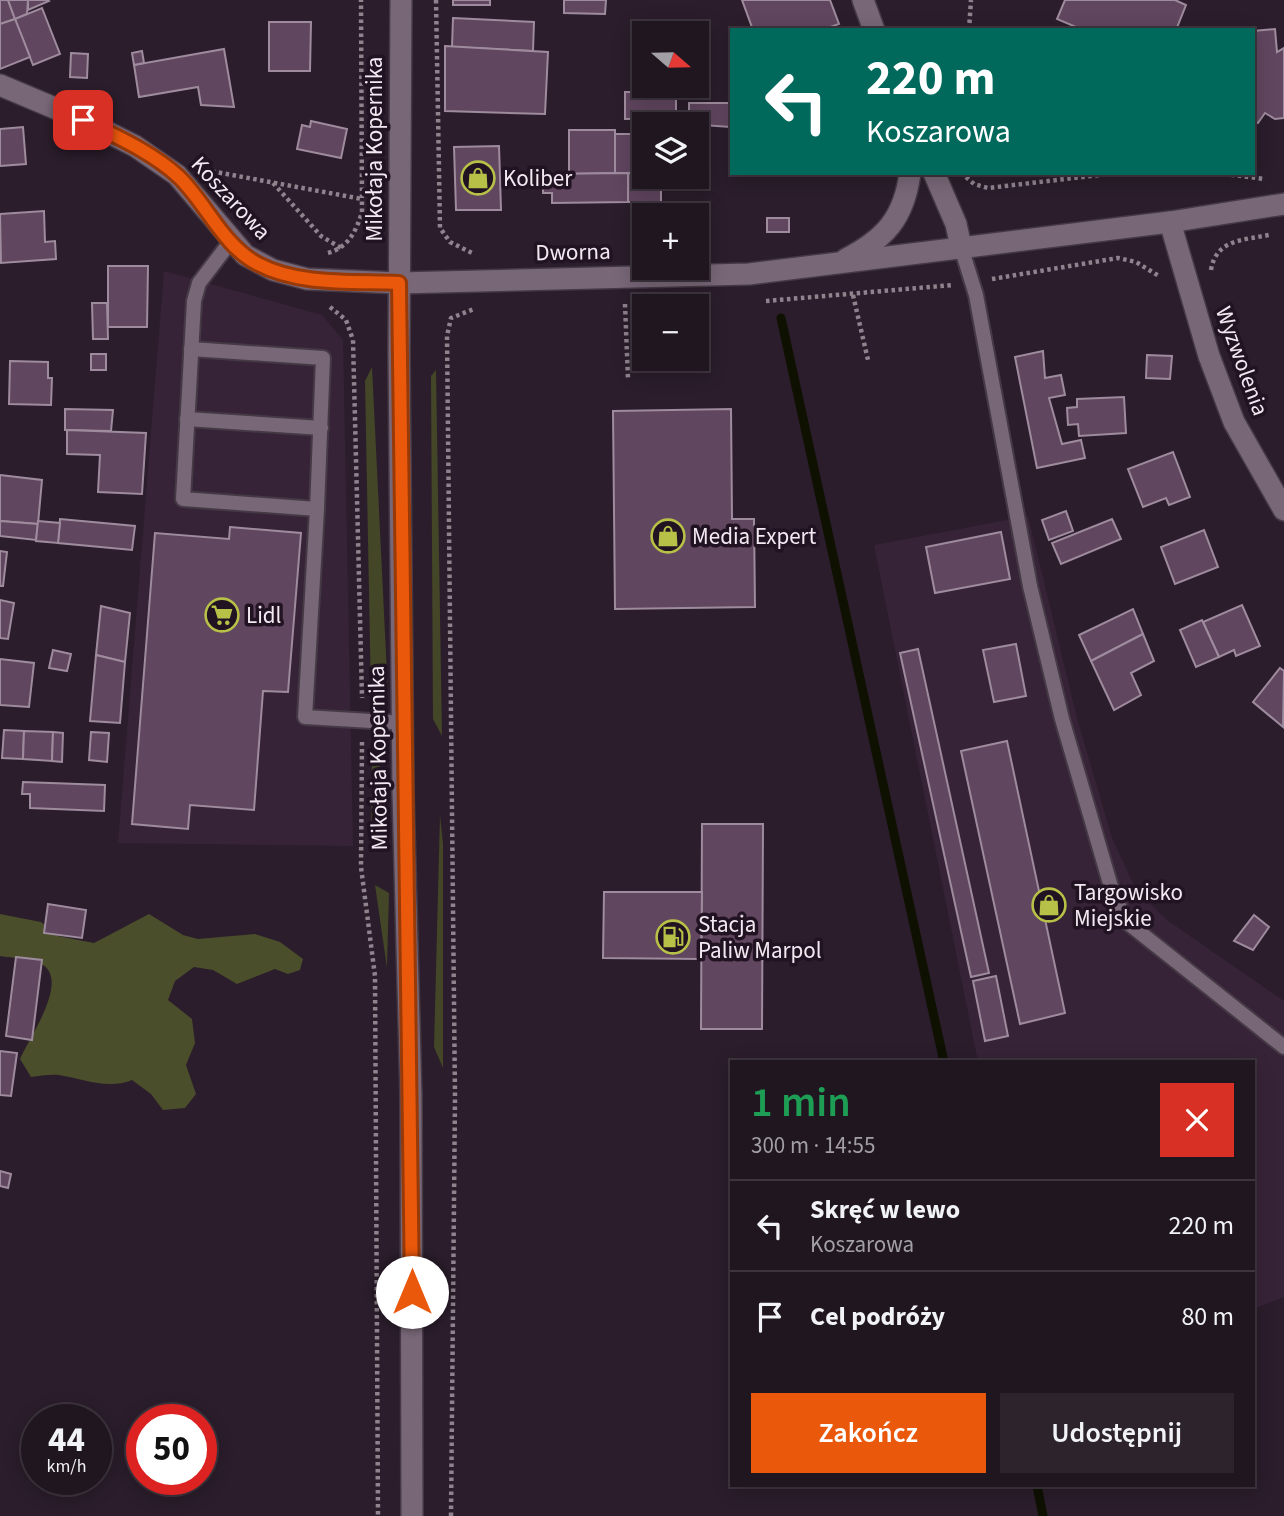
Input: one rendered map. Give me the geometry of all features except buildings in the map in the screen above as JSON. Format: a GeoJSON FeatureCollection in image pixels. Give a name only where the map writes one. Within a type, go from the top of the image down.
{"type":"FeatureCollection","features":[{"type":"Feature","properties":{"kind":"street","name":"Mikołaja Kopernika"},"geometry":{"type":"LineString","coordinates":[[401,0],[399,283],[411,1097],[412,1516]]}},
{"type":"Feature","properties":{"kind":"street"},"geometry":{"type":"LineString","coordinates":[[863,0],[873,28]]}},
{"type":"Feature","properties":{"kind":"street","name":"Koszarowa"},"geometry":{"type":"LineString","coordinates":[[0,85],[83,120],[159,162],[198,197],[231,241],[257,263],[306,279],[399,283]]}},
{"type":"Feature","properties":{"kind":"street","name":"Dworna"},"geometry":{"type":"LineString","coordinates":[[832,265],[863,250],[891,227],[909,175]]}},
{"type":"Feature","properties":{"kind":"street"},"geometry":{"type":"LineString","coordinates":[[935,175],[956,224],[961,247]]}},
{"type":"Feature","properties":{"kind":"street","name":"Dworna"},"geometry":{"type":"LineString","coordinates":[[399,283],[749,274],[1170,222],[1284,204]]}},
{"type":"Feature","properties":{"kind":"street","name":"Wyzwolenia"},"geometry":{"type":"LineString","coordinates":[[1170,222],[1209,356],[1234,422],[1284,510]]}},
{"type":"Feature","properties":{"kind":"lane"},"geometry":{"type":"LineString","coordinates":[[231,241],[199,283],[191,349],[183,499],[317,509]]}},
{"type":"Feature","properties":{"kind":"lane"},"geometry":{"type":"LineString","coordinates":[[961,247],[972,283],[1030,586],[1062,719],[1114,897],[1128,923],[1284,1047]]}},
{"type":"Feature","properties":{"kind":"lane"},"geometry":{"type":"LineString","coordinates":[[191,349],[323,358],[305,717],[404,723]]}},
{"type":"Feature","properties":{"kind":"lane"},"geometry":{"type":"LineString","coordinates":[[187,419],[321,428]]}},
{"type":"Feature","properties":{"kind":"path"},"geometry":{"type":"LineString","coordinates":[[324,254],[341,248],[356,232],[362,212],[361,0]]}},
{"type":"Feature","properties":{"kind":"path"},"geometry":{"type":"LineString","coordinates":[[436,0],[440,228],[450,242],[478,254]]}},
{"type":"Feature","properties":{"kind":"path"},"geometry":{"type":"LineString","coordinates":[[969,28],[971,0]]}},
{"type":"Feature","properties":{"kind":"path"},"geometry":{"type":"LineString","coordinates":[[206,176],[200,169],[362,199]]}},
{"type":"Feature","properties":{"kind":"path"},"geometry":{"type":"LineString","coordinates":[[966,175],[974,184],[988,188],[1100,175]]}},
{"type":"Feature","properties":{"kind":"path"},"geometry":{"type":"LineString","coordinates":[[1241,175],[1276,178]]}},
{"type":"Feature","properties":{"kind":"path"},"geometry":{"type":"LineString","coordinates":[[272,182],[321,236],[341,248]]}},
{"type":"Feature","properties":{"kind":"path"},"geometry":{"type":"LineString","coordinates":[[1211,273],[1219,249],[1230,242],[1270,235]]}},
{"type":"Feature","properties":{"kind":"path"},"geometry":{"type":"LineString","coordinates":[[764,301],[972,283],[1118,258],[1136,262],[1164,280]]}},
{"type":"Feature","properties":{"kind":"path"},"geometry":{"type":"LineString","coordinates":[[853,295],[868,360]]}},
{"type":"Feature","properties":{"kind":"path"},"geometry":{"type":"LineString","coordinates":[[611,304],[632,304]]}},
{"type":"Feature","properties":{"kind":"path"},"geometry":{"type":"LineString","coordinates":[[625,304],[628,379]]}},
{"type":"Feature","properties":{"kind":"path"},"geometry":{"type":"LineString","coordinates":[[327,305],[346,320],[353,340],[362,720],[361,867],[375,976],[378,1516]]}},
{"type":"Feature","properties":{"kind":"path"},"geometry":{"type":"LineString","coordinates":[[451,1516],[455,1097],[447,336],[451,318],[473,309],[486,309]]}},
{"type":"Feature","properties":{"kind":"shaded area"},"geometry":{"type":"Polygon","coordinates":[[[164,271],[322,315],[343,340],[353,846],[118,843],[164,271]]]}},
{"type":"Feature","properties":{"kind":"shaded area","name":"Targowisko Miejskie"},"geometry":{"type":"Polygon","coordinates":[[[1028,516],[1077,718],[1112,838],[1136,890],[1167,920],[1284,1001],[1284,1297],[1255,1308],[1255,1060],[978,1060],[874,545],[1028,516]]]}},
{"type":"Feature","properties":{"kind":"green space"},"geometry":{"type":"Polygon","coordinates":[[[372,367],[388,695],[371,698],[365,381],[372,367]]]}},
{"type":"Feature","properties":{"kind":"green space"},"geometry":{"type":"Polygon","coordinates":[[[436,370],[442,736],[433,719],[431,376],[436,370]]]}},
{"type":"Feature","properties":{"kind":"green space"},"geometry":{"type":"Polygon","coordinates":[[[372,751],[386,778],[384,839],[371,842],[372,751]]]}},
{"type":"Feature","properties":{"kind":"green space"},"geometry":{"type":"Polygon","coordinates":[[[440,815],[443,844],[443,1068],[434,1047],[440,815]]]}},
{"type":"Feature","properties":{"kind":"green space"},"geometry":{"type":"Polygon","coordinates":[[[375,885],[389,893],[387,968],[375,885]]]}},
{"type":"Feature","properties":{"kind":"green space"},"geometry":{"type":"Polygon","coordinates":[[[0,914],[41,922],[58,936],[94,943],[149,914],[183,935],[198,939],[255,934],[280,942],[303,959],[300,970],[288,974],[275,969],[237,984],[213,970],[194,967],[175,981],[168,1000],[192,1019],[195,1043],[186,1065],[196,1094],[185,1108],[163,1110],[151,1094],[132,1080],[105,1084],[59,1075],[31,1077],[20,1059],[50,997],[50,973],[43,965],[34,961],[0,956],[0,914]]]}},
{"type":"Feature","properties":{"kind":"waterway"},"geometry":{"type":"LineString","coordinates":[[781,318],[944,1060]]}},
{"type":"Feature","properties":{"kind":"waterway"},"geometry":{"type":"LineString","coordinates":[[1037,1487],[1043,1516]]}},
{"type":"Feature","properties":{"kind":"place","name":"Koliber"},"geometry":{"type":"Point","coordinates":[478,178]}},
{"type":"Feature","properties":{"kind":"place","name":"Media Expert"},"geometry":{"type":"Point","coordinates":[668,536]}},
{"type":"Feature","properties":{"kind":"place","name":"Lidl"},"geometry":{"type":"Point","coordinates":[222,615]}},
{"type":"Feature","properties":{"kind":"place","name":"Targowisko Miejskie"},"geometry":{"type":"Point","coordinates":[1049,905]}},
{"type":"Feature","properties":{"kind":"place","name":"Stacja Paliw Marpol"},"geometry":{"type":"Point","coordinates":[673,937]}},
{"type":"Feature","properties":{"kind":"route"},"geometry":{"type":"LineString","coordinates":[[83,120],[135,146],[177,175],[198,197],[231,241],[257,263],[306,279],[399,283],[403,793],[411,1097],[412,1292]]}}]}
